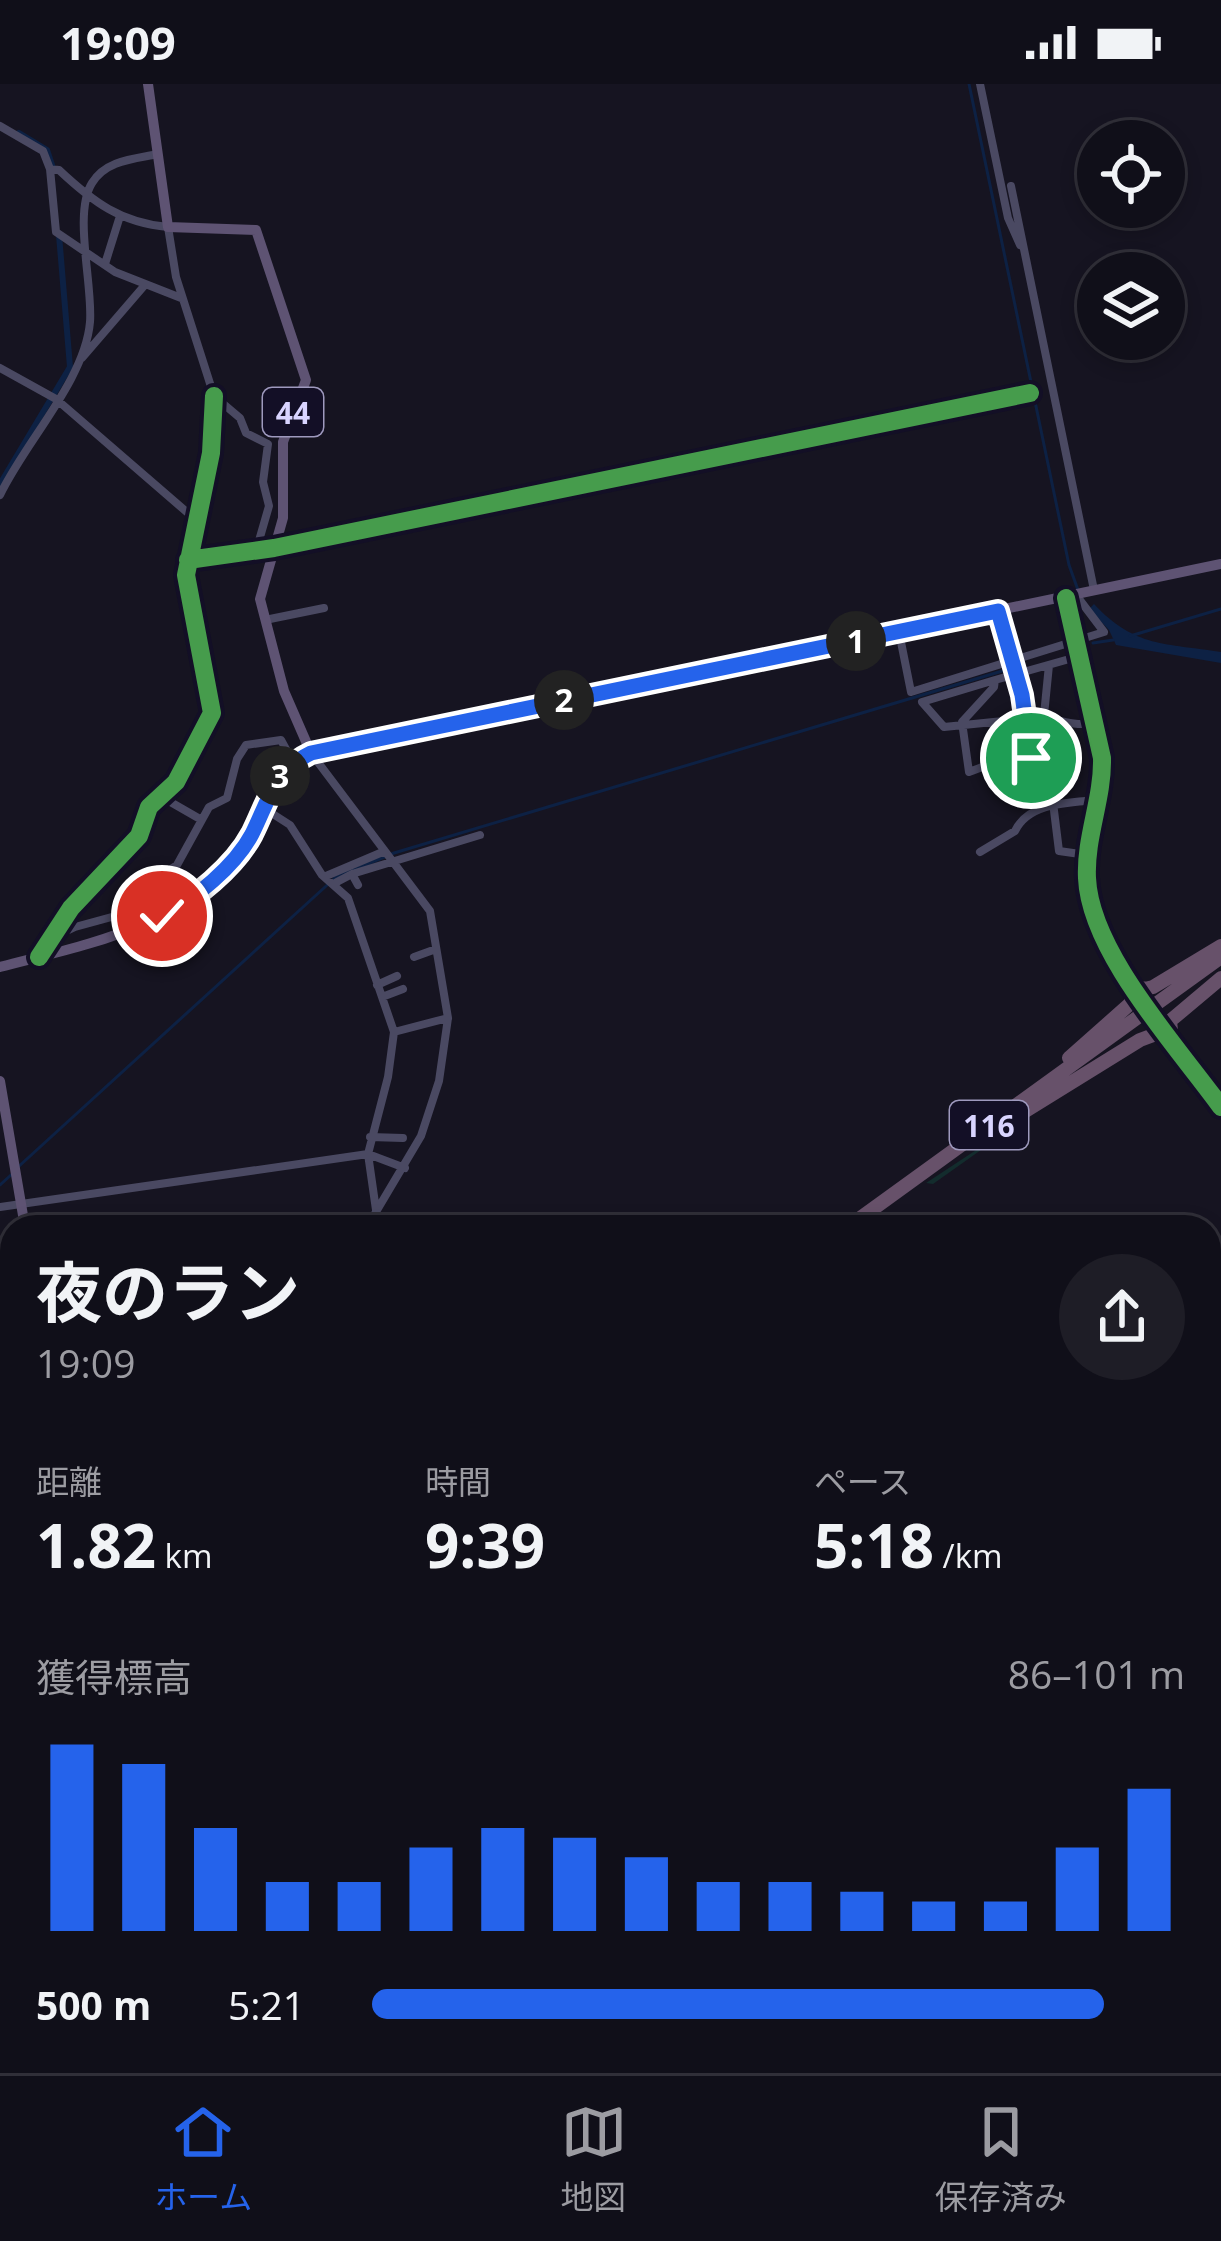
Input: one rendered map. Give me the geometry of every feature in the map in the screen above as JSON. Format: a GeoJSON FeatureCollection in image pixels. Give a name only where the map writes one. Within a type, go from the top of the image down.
{"type":"FeatureCollection","features":[{"type":"Feature","properties":{"kind":"highway"},"geometry":{"type":"LineString","coordinates":[[1134,1031],[1150,1028],[1153,992],[1221,946]]}},
{"type":"Feature","properties":{"kind":"highway","name":"116"},"geometry":{"type":"LineString","coordinates":[[865,1215],[1134,1031],[1221,961]]}},
{"type":"Feature","properties":{"kind":"highway"},"geometry":{"type":"LineString","coordinates":[[1134,1031],[1172,1040],[1171,1021],[1221,978]]}},
{"type":"Feature","properties":{"kind":"highway"},"geometry":{"type":"LineString","coordinates":[[981,1135],[1131,1004],[1131,985],[1149,989],[1168,980]]}},
{"type":"Feature","properties":{"kind":"highway"},"geometry":{"type":"LineString","coordinates":[[1106,1025],[1127,1011],[1172,1014],[1199,998]]}},
{"type":"Feature","properties":{"kind":"highway","name":"116"},"geometry":{"type":"LineString","coordinates":[[875,1215],[981,1135]]}},
{"type":"Feature","properties":{"kind":"main road"},"geometry":{"type":"LineString","coordinates":[[148,84],[168,226]]}},
{"type":"Feature","properties":{"kind":"main road","name":"44"},"geometry":{"type":"LineString","coordinates":[[168,226],[252,227],[306,380],[283,442],[283,518],[260,599],[288,705],[311,753]]}},
{"type":"Feature","properties":{"kind":"main road"},"geometry":{"type":"LineString","coordinates":[[0,968],[125,934],[185,903],[239,852],[251,836],[267,794],[293,762],[311,753],[1221,564]]}},
{"type":"Feature","properties":{"kind":"main road"},"geometry":{"type":"LineString","coordinates":[[0,1081],[23,1215]]}},
{"type":"Feature","properties":{"kind":"street"},"geometry":{"type":"LineString","coordinates":[[980,84],[1007,218],[1028,270]]}},
{"type":"Feature","properties":{"kind":"street"},"geometry":{"type":"LineString","coordinates":[[0,127],[43,151],[50,169],[56,232],[144,286],[182,298]]}},
{"type":"Feature","properties":{"kind":"street"},"geometry":{"type":"LineString","coordinates":[[80,358],[89,326],[86,196],[105,170],[158,154]]}},
{"type":"Feature","properties":{"kind":"street"},"geometry":{"type":"LineString","coordinates":[[39,957],[73,906],[139,836],[149,807],[176,782],[212,713],[186,575],[211,453],[214,396],[170,255],[168,226],[146,225],[104,210],[59,170],[50,169]]}},
{"type":"Feature","properties":{"kind":"street"},"geometry":{"type":"LineString","coordinates":[[1011,186],[1081,594],[1079,648],[1102,758],[1087,855],[1088,903],[1096,929],[1131,985],[1221,1107]]}},
{"type":"Feature","properties":{"kind":"street"},"geometry":{"type":"LineString","coordinates":[[105,264],[120,216]]}},
{"type":"Feature","properties":{"kind":"street"},"geometry":{"type":"LineString","coordinates":[[1007,218],[1022,237]]}},
{"type":"Feature","properties":{"kind":"street"},"geometry":{"type":"LineString","coordinates":[[0,496],[80,358],[144,286]]}},
{"type":"Feature","properties":{"kind":"street"},"geometry":{"type":"LineString","coordinates":[[0,368],[56,399],[196,520]]}},
{"type":"Feature","properties":{"kind":"street"},"geometry":{"type":"LineString","coordinates":[[188,560],[274,548],[1030,393]]}},
{"type":"Feature","properties":{"kind":"street"},"geometry":{"type":"LineString","coordinates":[[214,396],[240,418],[247,433],[268,443],[263,482],[269,506],[256,551]]}},
{"type":"Feature","properties":{"kind":"street"},"geometry":{"type":"LineString","coordinates":[[1081,594],[1104,632],[1049,665],[922,702],[939,724],[1045,715],[1076,725],[1093,723]]}},
{"type":"Feature","properties":{"kind":"street"},"geometry":{"type":"LineString","coordinates":[[265,620],[324,608]]}},
{"type":"Feature","properties":{"kind":"street"},"geometry":{"type":"LineString","coordinates":[[998,611],[1016,674],[1028,755]]}},
{"type":"Feature","properties":{"kind":"street"},"geometry":{"type":"LineString","coordinates":[[898,632],[911,692],[1011,662],[1079,648]]}},
{"type":"Feature","properties":{"kind":"street"},"geometry":{"type":"LineString","coordinates":[[995,680],[962,725],[969,772],[1007,758],[1028,755],[1048,762],[1056,758],[1045,715],[1049,665]]}},
{"type":"Feature","properties":{"kind":"street"},"geometry":{"type":"LineString","coordinates":[[992,723],[1007,758]]}},
{"type":"Feature","properties":{"kind":"street"},"geometry":{"type":"LineString","coordinates":[[51,939],[119,915],[134,893],[177,865],[208,807],[227,798],[237,759],[246,745],[280,740],[293,762]]}},
{"type":"Feature","properties":{"kind":"street"},"geometry":{"type":"LineString","coordinates":[[311,753],[430,911],[448,1018],[439,1081],[405,1168],[374,1215]]}},
{"type":"Feature","properties":{"kind":"street"},"geometry":{"type":"LineString","coordinates":[[1048,762],[1059,851],[1087,855]]}},
{"type":"Feature","properties":{"kind":"street"},"geometry":{"type":"LineString","coordinates":[[160,796],[201,819]]}},
{"type":"Feature","properties":{"kind":"street"},"geometry":{"type":"LineString","coordinates":[[980,852],[1015,831],[1016,824],[1031,812],[1098,800]]}},
{"type":"Feature","properties":{"kind":"street"},"geometry":{"type":"LineString","coordinates":[[262,806],[290,825],[348,898],[394,1032],[396,1056],[368,1154],[376,1211]]}},
{"type":"Feature","properties":{"kind":"street"},"geometry":{"type":"LineString","coordinates":[[330,880],[388,856],[480,835]]}},
{"type":"Feature","properties":{"kind":"street"},"geometry":{"type":"LineString","coordinates":[[330,880],[388,856]]}},
{"type":"Feature","properties":{"kind":"street"},"geometry":{"type":"LineString","coordinates":[[352,874],[358,885]]}},
{"type":"Feature","properties":{"kind":"street"},"geometry":{"type":"LineString","coordinates":[[414,957],[436,949]]}},
{"type":"Feature","properties":{"kind":"street"},"geometry":{"type":"LineString","coordinates":[[377,985],[397,976]]}},
{"type":"Feature","properties":{"kind":"street"},"geometry":{"type":"LineString","coordinates":[[382,997],[403,989]]}},
{"type":"Feature","properties":{"kind":"street"},"geometry":{"type":"LineString","coordinates":[[394,1032],[448,1018]]}},
{"type":"Feature","properties":{"kind":"street"},"geometry":{"type":"LineString","coordinates":[[370,1137],[403,1138]]}},
{"type":"Feature","properties":{"kind":"street"},"geometry":{"type":"LineString","coordinates":[[0,1207],[368,1154],[405,1168]]}},
{"type":"Feature","properties":{"kind":"green space"},"geometry":{"type":"Polygon","coordinates":[[[1040,1108],[933,1184],[926,1183],[1040,1108]]]}},
{"type":"Feature","properties":{"kind":"water"},"geometry":{"type":"Polygon","coordinates":[[[1094,604],[1138,636],[1221,652],[1221,663],[1116,645],[1089,609],[1094,604]]]}},
{"type":"Feature","properties":{"kind":"waterway"},"geometry":{"type":"LineString","coordinates":[[969,84],[1078,590]]}},
{"type":"Feature","properties":{"kind":"waterway"},"geometry":{"type":"LineString","coordinates":[[19,133],[47,150],[53,168]]}},
{"type":"Feature","properties":{"kind":"waterway"},"geometry":{"type":"LineString","coordinates":[[0,484],[70,367],[59,235]]}},
{"type":"Feature","properties":{"kind":"waterway"},"geometry":{"type":"LineString","coordinates":[[1130,636],[1221,609]]}},
{"type":"Feature","properties":{"kind":"waterway"},"geometry":{"type":"LineString","coordinates":[[1093,643],[1113,640]]}},
{"type":"Feature","properties":{"kind":"waterway"},"geometry":{"type":"LineString","coordinates":[[17,1168],[336,877],[394,853],[1009,669]]}},
{"type":"Feature","properties":{"kind":"waterway"},"geometry":{"type":"LineString","coordinates":[[0,1185],[11,1175]]}},
{"type":"Feature","properties":{"kind":"cycle path"},"geometry":{"type":"LineString","coordinates":[[188,560],[274,548],[1030,393]]}},
{"type":"Feature","properties":{"kind":"cycle path"},"geometry":{"type":"LineString","coordinates":[[39,957],[71,908],[139,836],[149,807],[176,782],[212,713],[186,575],[211,453],[214,396]]}},
{"type":"Feature","properties":{"kind":"cycle path"},"geometry":{"type":"LineString","coordinates":[[1066,598],[1102,758],[1087,863],[1092,907],[1119,967],[1221,1107]]}},
{"type":"Feature","properties":{"kind":"route"},"geometry":{"type":"LineString","coordinates":[[162,916],[185,903],[239,852],[276,781],[293,762],[311,753],[998,611],[1022,695],[1031,758]]}}]}
